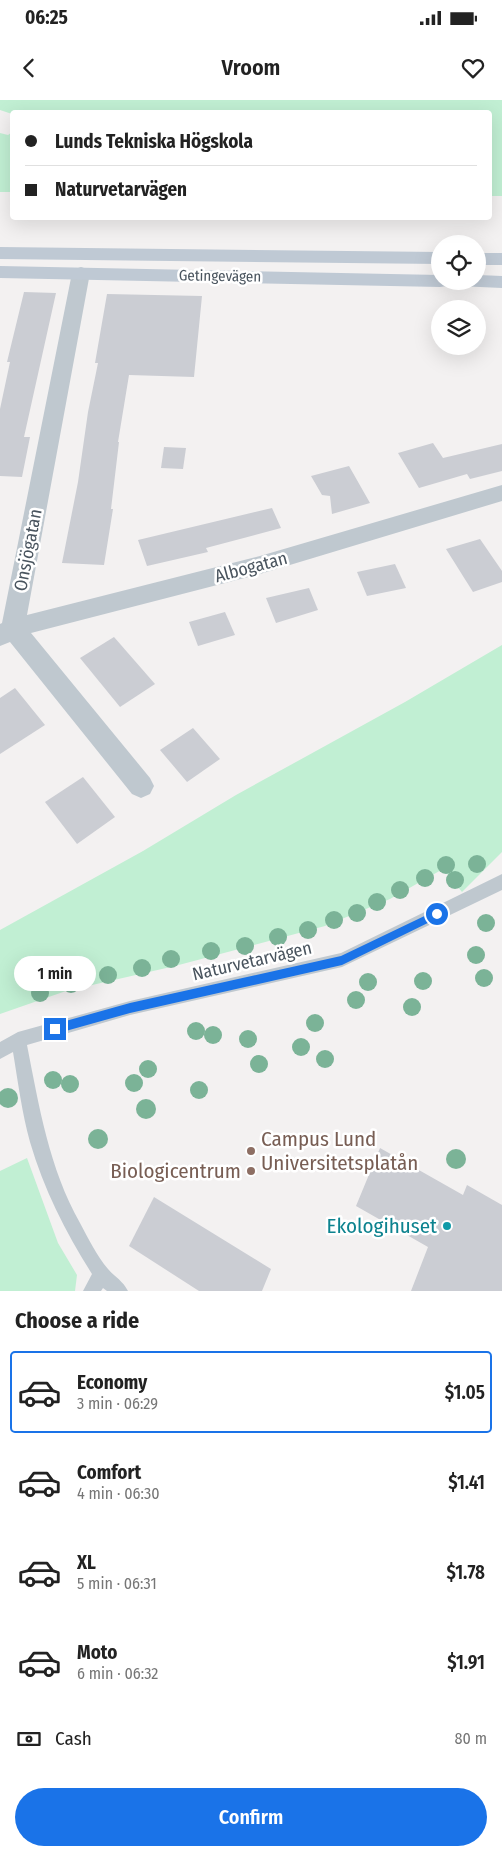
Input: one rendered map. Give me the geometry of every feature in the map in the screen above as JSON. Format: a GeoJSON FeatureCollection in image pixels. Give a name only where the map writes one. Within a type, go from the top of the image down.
{"type":"FeatureCollection","features":[{"type":"Feature","properties":{"kind":"main road","name":"Getingevägen"},"geometry":{"type":"LineString","coordinates":[[0,253],[431,258]]}},
{"type":"Feature","properties":{"kind":"main road"},"geometry":{"type":"LineString","coordinates":[[486,259],[502,259]]}},
{"type":"Feature","properties":{"kind":"main road","name":"Getingevägen"},"geometry":{"type":"LineString","coordinates":[[0,272],[431,281]]}},
{"type":"Feature","properties":{"kind":"main road"},"geometry":{"type":"LineString","coordinates":[[486,282],[502,282]]}},
{"type":"Feature","properties":{"kind":"street","name":"Onsjögatan"},"geometry":{"type":"LineString","coordinates":[[7,632],[81,273]]}},
{"type":"Feature","properties":{"kind":"street","name":"Albogatan"},"geometry":{"type":"LineString","coordinates":[[7,632],[260,565],[502,493]]}},
{"type":"Feature","properties":{"kind":"street"},"geometry":{"type":"LineString","coordinates":[[7,632],[141,786]]}},
{"type":"Feature","properties":{"kind":"lane","name":"Naturvetarvägen"},"geometry":{"type":"LineString","coordinates":[[0,1051],[18,1040],[130,1008],[342,960],[502,881]]}},
{"type":"Feature","properties":{"kind":"lane"},"geometry":{"type":"LineString","coordinates":[[18,1040],[38,1142],[56,1192],[73,1228],[101,1274],[119,1291]]}},
{"type":"Feature","properties":{"kind":"lane"},"geometry":{"type":"LineString","coordinates":[[92,1291],[101,1274]]}},
{"type":"Feature","properties":{"kind":"green space"},"geometry":{"type":"Polygon","coordinates":[[[0,100],[502,100],[502,196],[492,196],[492,110],[10,110],[10,113],[0,110],[0,100]]]}},
{"type":"Feature","properties":{"kind":"green space"},"geometry":{"type":"Polygon","coordinates":[[[0,133],[8,135],[10,134],[10,192],[0,192],[0,133]]]}},
{"type":"Feature","properties":{"kind":"green space"},"geometry":{"type":"Polygon","coordinates":[[[502,645],[502,852],[462,892],[443,869],[390,899],[325,926],[175,966],[66,991],[0,1014],[0,930],[143,851],[236,795],[405,702],[502,645]]]}},
{"type":"Feature","properties":{"kind":"green space"},"geometry":{"type":"Polygon","coordinates":[[[27,1158],[58,1243],[77,1275],[75,1291],[0,1291],[0,1171],[27,1158]]]}},
{"type":"Feature","properties":{"kind":"building"},"geometry":{"type":"Polygon","coordinates":[[[24,292],[56,293],[24,437],[30,437],[22,477],[0,476],[0,409],[10,362],[7,362],[24,292]]]}},
{"type":"Feature","properties":{"kind":"building"},"geometry":{"type":"Polygon","coordinates":[[[107,294],[202,296],[194,377],[129,375],[118,442],[111,509],[113,509],[104,565],[62,563],[98,363],[95,363],[107,294]]]}},
{"type":"Feature","properties":{"kind":"building"},"geometry":{"type":"Polygon","coordinates":[[[433,443],[443,458],[502,444],[502,471],[470,479],[467,474],[419,488],[398,453],[433,443]]]}},
{"type":"Feature","properties":{"kind":"building"},"geometry":{"type":"Polygon","coordinates":[[[164,447],[186,448],[183,469],[161,468],[164,447]]]}},
{"type":"Feature","properties":{"kind":"building"},"geometry":{"type":"Polygon","coordinates":[[[349,466],[370,503],[332,514],[330,496],[322,495],[311,476],[349,466]]]}},
{"type":"Feature","properties":{"kind":"building"},"geometry":{"type":"Polygon","coordinates":[[[272,508],[281,528],[206,548],[208,552],[147,566],[138,540],[272,508]]]}},
{"type":"Feature","properties":{"kind":"building"},"geometry":{"type":"Polygon","coordinates":[[[480,539],[502,571],[502,582],[473,592],[446,549],[480,539]]]}},
{"type":"Feature","properties":{"kind":"building"},"geometry":{"type":"Polygon","coordinates":[[[395,564],[406,588],[367,596],[357,572],[395,564]]]}},
{"type":"Feature","properties":{"kind":"building"},"geometry":{"type":"Polygon","coordinates":[[[309,588],[318,610],[276,623],[266,598],[309,588]]]}},
{"type":"Feature","properties":{"kind":"building"},"geometry":{"type":"Polygon","coordinates":[[[225,612],[235,635],[198,646],[189,622],[225,612]]]}},
{"type":"Feature","properties":{"kind":"building"},"geometry":{"type":"Polygon","coordinates":[[[114,637],[155,684],[120,707],[80,658],[114,637]]]}},
{"type":"Feature","properties":{"kind":"building"},"geometry":{"type":"Polygon","coordinates":[[[15,688],[45,725],[0,754],[0,698],[15,688]]]}},
{"type":"Feature","properties":{"kind":"building"},"geometry":{"type":"Polygon","coordinates":[[[193,728],[220,759],[187,782],[160,750],[193,728]]]}},
{"type":"Feature","properties":{"kind":"building"},"geometry":{"type":"Polygon","coordinates":[[[83,777],[115,817],[77,844],[45,802],[83,777]]]}},
{"type":"Feature","properties":{"kind":"building","name":"Ekologihuset"},"geometry":{"type":"Polygon","coordinates":[[[380,1148],[463,1195],[467,1185],[502,1205],[502,1291],[411,1291],[428,1247],[356,1206],[380,1148]]]}},
{"type":"Feature","properties":{"kind":"building"},"geometry":{"type":"Polygon","coordinates":[[[154,1197],[271,1269],[262,1291],[199,1291],[129,1246],[154,1197]]]}},
{"type":"Feature","properties":{"kind":"place","name":"Campus Lund Universitetsplatån"},"geometry":{"type":"Point","coordinates":[251,1151]}},
{"type":"Feature","properties":{"kind":"place","name":"Biologicentrum"},"geometry":{"type":"Point","coordinates":[251,1171]}},
{"type":"Feature","properties":{"kind":"place","name":"Ekologihuset"},"geometry":{"type":"Point","coordinates":[447,1226]}},
{"type":"Feature","properties":{"kind":"route"},"geometry":{"type":"LineString","coordinates":[[55,1029],[130,1008],[342,960],[437,914]]}}]}
